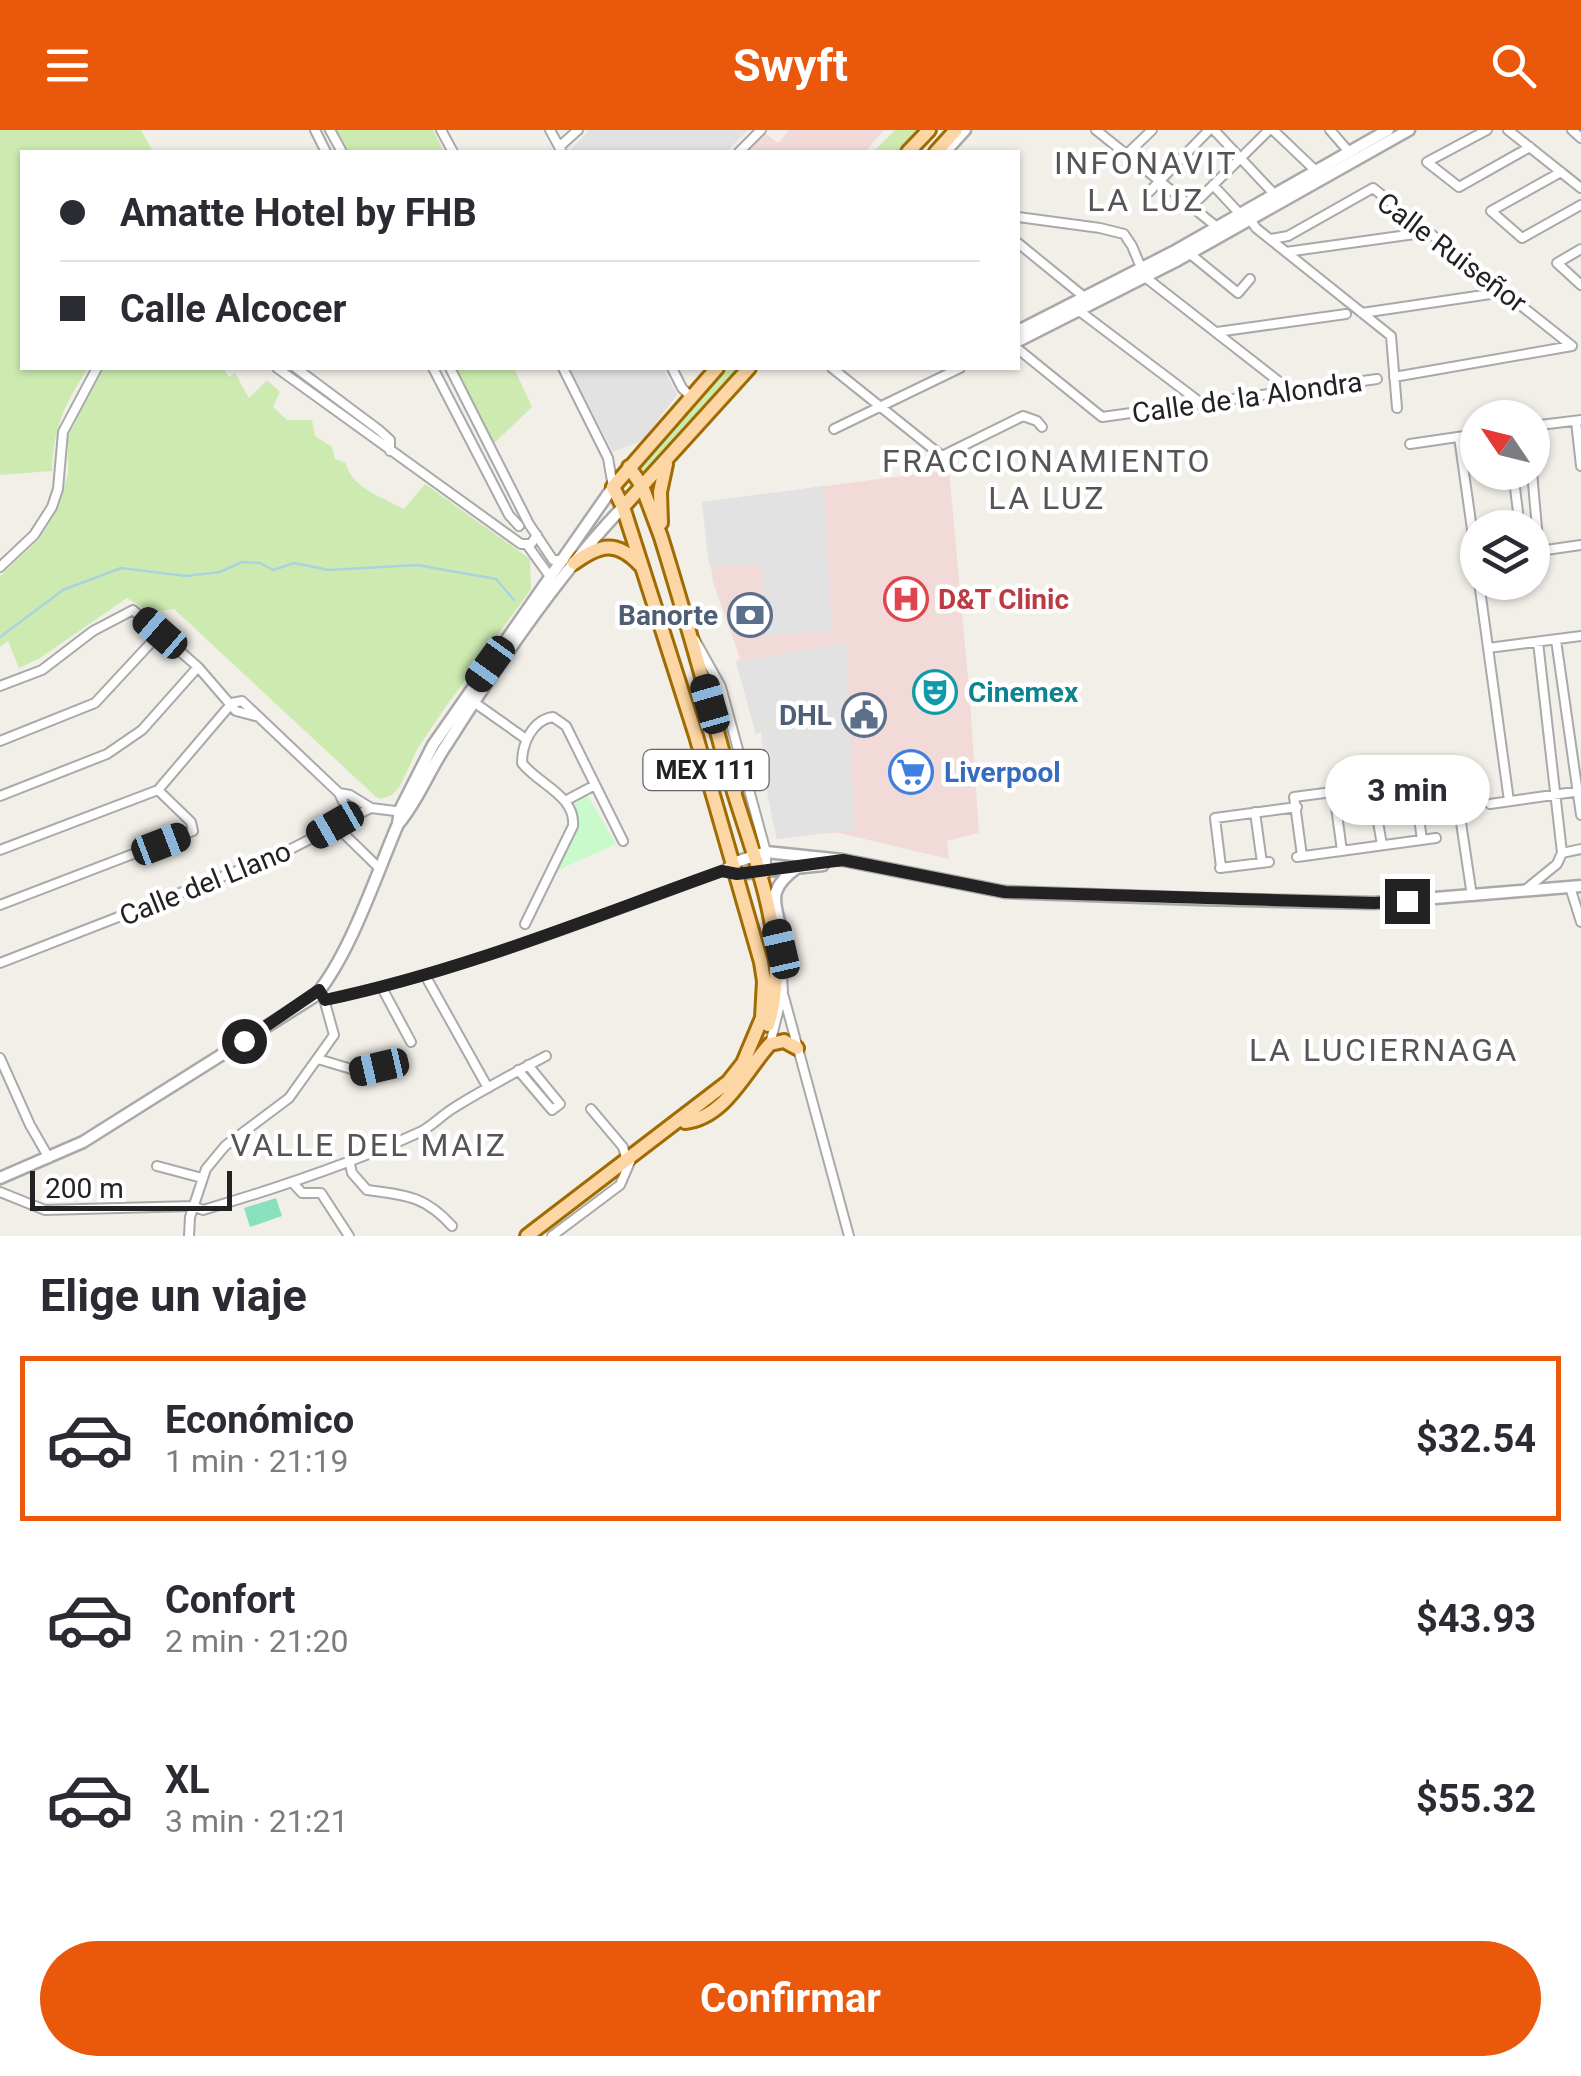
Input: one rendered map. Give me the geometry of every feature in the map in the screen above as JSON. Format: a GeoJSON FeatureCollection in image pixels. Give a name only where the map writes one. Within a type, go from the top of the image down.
{"type":"FeatureCollection","features":[{"type":"Feature","properties":{"kind":"main road"},"geometry":{"type":"LineString","coordinates":[[910,150],[929,130]]}},
{"type":"Feature","properties":{"kind":"main road"},"geometry":{"type":"LineString","coordinates":[[938,150],[956,130]]}},
{"type":"Feature","properties":{"kind":"main road"},"geometry":{"type":"LineString","coordinates":[[613,488],[716,370]]}},
{"type":"Feature","properties":{"kind":"main road"},"geometry":{"type":"LineString","coordinates":[[623,507],[748,370]]}},
{"type":"Feature","properties":{"kind":"main road","name":"MEX 111"},"geometry":{"type":"LineString","coordinates":[[662,537],[660,492],[667,462]]}},
{"type":"Feature","properties":{"kind":"main road","name":"MEX 111"},"geometry":{"type":"LineString","coordinates":[[628,467],[642,486],[662,537],[734,793],[760,854],[774,948],[774,1004],[763,1040],[748,1064],[730,1086],[628,1161]]}},
{"type":"Feature","properties":{"kind":"main road","name":"MEX 111"},"geometry":{"type":"LineString","coordinates":[[530,1236],[728,1082],[743,1063],[762,1018],[764,981],[654,602],[613,488]]}},
{"type":"Feature","properties":{"kind":"main road"},"geometry":{"type":"LineString","coordinates":[[570,561],[596,548],[613,546],[627,553],[644,571]]}},
{"type":"Feature","properties":{"kind":"main road"},"geometry":{"type":"LineString","coordinates":[[654,602],[658,584],[663,582],[676,588]]}},
{"type":"Feature","properties":{"kind":"main road"},"geometry":{"type":"LineString","coordinates":[[734,793],[744,764]]}},
{"type":"Feature","properties":{"kind":"main road"},"geometry":{"type":"LineString","coordinates":[[685,1122],[695,1121],[725,1100],[770,1044],[784,1041],[798,1048]]}},
{"type":"Feature","properties":{"kind":"street"},"geometry":{"type":"LineString","coordinates":[[550,130],[561,150],[578,130]]}},
{"type":"Feature","properties":{"kind":"street"},"geometry":{"type":"LineString","coordinates":[[742,150],[761,130]]}},
{"type":"Feature","properties":{"kind":"street"},"geometry":{"type":"LineString","coordinates":[[946,150],[966,130]]}},
{"type":"Feature","properties":{"kind":"street"},"geometry":{"type":"LineString","coordinates":[[1096,130],[1217,227]]}},
{"type":"Feature","properties":{"kind":"street"},"geometry":{"type":"LineString","coordinates":[[1127,154],[1152,130]]}},
{"type":"Feature","properties":{"kind":"street"},"geometry":{"type":"LineString","coordinates":[[1149,192],[1212,130],[1278,198]]}},
{"type":"Feature","properties":{"kind":"street"},"geometry":{"type":"LineString","coordinates":[[1192,206],[1271,130],[1316,171]]}},
{"type":"Feature","properties":{"kind":"street"},"geometry":{"type":"LineString","coordinates":[[1330,130],[1353,156]]}},
{"type":"Feature","properties":{"kind":"street"},"geometry":{"type":"LineString","coordinates":[[1020,330],[1083,296],[1189,254],[1245,216],[1353,156],[1388,130]]}},
{"type":"Feature","properties":{"kind":"street"},"geometry":{"type":"LineString","coordinates":[[1278,198],[1316,171],[1409,130]]}},
{"type":"Feature","properties":{"kind":"street"},"geometry":{"type":"LineString","coordinates":[[1486,130],[1427,162],[1459,187],[1530,148]]}},
{"type":"Feature","properties":{"kind":"street"},"geometry":{"type":"LineString","coordinates":[[1508,130],[1581,188]]}},
{"type":"Feature","properties":{"kind":"street"},"geometry":{"type":"LineString","coordinates":[[1572,130],[1581,138]]}},
{"type":"Feature","properties":{"kind":"street"},"geometry":{"type":"LineString","coordinates":[[1560,172],[1491,211],[1522,238],[1581,204]]}},
{"type":"Feature","properties":{"kind":"street"},"geometry":{"type":"LineString","coordinates":[[1213,185],[1271,240],[1391,336],[1398,408]]}},
{"type":"Feature","properties":{"kind":"street","name":"Calle Ruiseñor"},"geometry":{"type":"LineString","coordinates":[[1271,240],[1288,236],[1373,188],[1572,346]]}},
{"type":"Feature","properties":{"kind":"street"},"geometry":{"type":"LineString","coordinates":[[1020,345],[1217,227],[1245,216]]}},
{"type":"Feature","properties":{"kind":"street"},"geometry":{"type":"LineString","coordinates":[[1020,220],[1124,234],[1144,272],[1291,391]]}},
{"type":"Feature","properties":{"kind":"street"},"geometry":{"type":"LineString","coordinates":[[1286,252],[1430,232]]}},
{"type":"Feature","properties":{"kind":"street"},"geometry":{"type":"LineString","coordinates":[[1020,245],[1083,296]]}},
{"type":"Feature","properties":{"kind":"street"},"geometry":{"type":"LineString","coordinates":[[1581,249],[1557,262],[1581,285]]}},
{"type":"Feature","properties":{"kind":"street"},"geometry":{"type":"LineString","coordinates":[[1189,254],[1238,293],[1250,279]]}},
{"type":"Feature","properties":{"kind":"street"},"geometry":{"type":"LineString","coordinates":[[1362,313],[1504,292]]}},
{"type":"Feature","properties":{"kind":"street"},"geometry":{"type":"LineString","coordinates":[[1078,310],[1201,403]]}},
{"type":"Feature","properties":{"kind":"street"},"geometry":{"type":"LineString","coordinates":[[1217,332],[1346,314]]}},
{"type":"Feature","properties":{"kind":"street","name":"Calle de la Alondra"},"geometry":{"type":"LineString","coordinates":[[1394,378],[1572,346]]}},
{"type":"Feature","properties":{"kind":"street","name":"Calle de la Alondra"},"geometry":{"type":"LineString","coordinates":[[1020,348],[1102,417],[1377,379]]}},
{"type":"Feature","properties":{"kind":"street"},"geometry":{"type":"LineString","coordinates":[[0,567],[34,536],[52,508],[58,489],[63,432],[96,370]]}},
{"type":"Feature","properties":{"kind":"street"},"geometry":{"type":"LineString","coordinates":[[280,370],[523,544],[555,582]]}},
{"type":"Feature","properties":{"kind":"street"},"geometry":{"type":"LineString","coordinates":[[299,370],[380,430],[390,440],[390,451]]}},
{"type":"Feature","properties":{"kind":"street"},"geometry":{"type":"LineString","coordinates":[[434,370],[509,515],[537,536],[554,560],[570,561],[623,507]]}},
{"type":"Feature","properties":{"kind":"street"},"geometry":{"type":"LineString","coordinates":[[451,370],[522,526],[523,544]]}},
{"type":"Feature","properties":{"kind":"street"},"geometry":{"type":"LineString","coordinates":[[188,1236],[202,1178],[225,1146],[289,1098],[334,1035],[322,995],[433,745],[570,561],[613,488],[608,458],[564,370]]}},
{"type":"Feature","properties":{"kind":"street"},"geometry":{"type":"LineString","coordinates":[[673,370],[692,398]]}},
{"type":"Feature","properties":{"kind":"street"},"geometry":{"type":"LineString","coordinates":[[834,370],[942,456],[1024,416],[1042,428]]}},
{"type":"Feature","properties":{"kind":"street"},"geometry":{"type":"LineString","coordinates":[[834,429],[956,370]]}},
{"type":"Feature","properties":{"kind":"street"},"geometry":{"type":"LineString","coordinates":[[1550,424],[1578,420],[1581,466]]}},
{"type":"Feature","properties":{"kind":"street"},"geometry":{"type":"LineString","coordinates":[[1410,444],[1459,437],[1470,510]]}},
{"type":"Feature","properties":{"kind":"street"},"geometry":{"type":"LineString","coordinates":[[608,458],[628,467]]}},
{"type":"Feature","properties":{"kind":"street"},"geometry":{"type":"LineString","coordinates":[[500,530],[509,515]]}},
{"type":"Feature","properties":{"kind":"street"},"geometry":{"type":"LineString","coordinates":[[500,530],[522,526]]}},
{"type":"Feature","properties":{"kind":"street"},"geometry":{"type":"LineString","coordinates":[[523,544],[537,536]]}},
{"type":"Feature","properties":{"kind":"street"},"geometry":{"type":"LineString","coordinates":[[1550,549],[1581,545]]}},
{"type":"Feature","properties":{"kind":"street"},"geometry":{"type":"LineString","coordinates":[[404,812],[555,582]]}},
{"type":"Feature","properties":{"kind":"street"},"geometry":{"type":"LineString","coordinates":[[1481,600],[1508,801]]}},
{"type":"Feature","properties":{"kind":"street"},"geometry":{"type":"LineString","coordinates":[[0,686],[42,670],[93,631],[133,610],[198,667],[236,711],[260,717],[339,792],[350,816]]}},
{"type":"Feature","properties":{"kind":"street"},"geometry":{"type":"LineString","coordinates":[[690,632],[707,656],[721,687],[744,764],[760,854]]}},
{"type":"Feature","properties":{"kind":"street"},"geometry":{"type":"LineString","coordinates":[[0,740],[95,703],[160,633]]}},
{"type":"Feature","properties":{"kind":"street"},"geometry":{"type":"LineString","coordinates":[[1488,648],[1581,636]]}},
{"type":"Feature","properties":{"kind":"street"},"geometry":{"type":"LineString","coordinates":[[1556,640],[1581,815]]}},
{"type":"Feature","properties":{"kind":"street"},"geometry":{"type":"LineString","coordinates":[[1523,891],[1557,864],[1562,853],[1538,642]]}},
{"type":"Feature","properties":{"kind":"street"},"geometry":{"type":"LineString","coordinates":[[0,796],[108,754],[142,730],[198,667]]}},
{"type":"Feature","properties":{"kind":"street"},"geometry":{"type":"LineString","coordinates":[[0,850],[158,790],[232,703]]}},
{"type":"Feature","properties":{"kind":"street"},"geometry":{"type":"LineString","coordinates":[[475,704],[526,739]]}},
{"type":"Feature","properties":{"kind":"street"},"geometry":{"type":"LineString","coordinates":[[526,924],[573,826],[574,815],[565,800],[522,764],[526,739],[546,717],[560,720],[623,841]]}},
{"type":"Feature","properties":{"kind":"street"},"geometry":{"type":"LineString","coordinates":[[1436,838],[1299,857],[1294,797],[1454,776],[1472,896]]}},
{"type":"Feature","properties":{"kind":"street"},"geometry":{"type":"LineString","coordinates":[[1414,781],[1422,840]]}},
{"type":"Feature","properties":{"kind":"street"},"geometry":{"type":"LineString","coordinates":[[565,800],[595,785]]}},
{"type":"Feature","properties":{"kind":"street"},"geometry":{"type":"LineString","coordinates":[[1372,787],[1382,845]]}},
{"type":"Feature","properties":{"kind":"street"},"geometry":{"type":"LineString","coordinates":[[0,906],[193,831],[191,822],[158,790]]}},
{"type":"Feature","properties":{"kind":"street"},"geometry":{"type":"LineString","coordinates":[[339,792],[372,808]]}},
{"type":"Feature","properties":{"kind":"street"},"geometry":{"type":"LineString","coordinates":[[1334,792],[1342,851]]}},
{"type":"Feature","properties":{"kind":"street"},"geometry":{"type":"LineString","coordinates":[[1490,804],[1580,792]]}},
{"type":"Feature","properties":{"kind":"street"},"geometry":{"type":"LineString","coordinates":[[1255,812],[1265,862],[1218,868],[1214,818],[1255,812],[1296,807]]}},
{"type":"Feature","properties":{"kind":"street","name":"Calle del Llano"},"geometry":{"type":"LineString","coordinates":[[0,964],[283,853],[350,816],[372,808],[404,812]]}},
{"type":"Feature","properties":{"kind":"street"},"geometry":{"type":"LineString","coordinates":[[335,825],[379,868]]}},
{"type":"Feature","properties":{"kind":"street"},"geometry":{"type":"LineString","coordinates":[[1562,853],[1581,849]]}},
{"type":"Feature","properties":{"kind":"street"},"geometry":{"type":"LineString","coordinates":[[0,1178],[83,1142],[322,995],[382,988],[501,953],[731,869],[760,854],[843,860],[1005,892],[1374,903],[1576,886],[1581,922]]}},
{"type":"Feature","properties":{"kind":"street"},"geometry":{"type":"LineString","coordinates":[[731,869],[762,870],[843,860]]}},
{"type":"Feature","properties":{"kind":"street"},"geometry":{"type":"LineString","coordinates":[[798,866],[779,882],[773,897],[782,939],[783,992],[849,1236]]}},
{"type":"Feature","properties":{"kind":"street"},"geometry":{"type":"LineString","coordinates":[[762,870],[781,949]]}},
{"type":"Feature","properties":{"kind":"street"},"geometry":{"type":"LineString","coordinates":[[426,977],[488,1088]]}},
{"type":"Feature","properties":{"kind":"street"},"geometry":{"type":"LineString","coordinates":[[382,988],[411,1042]]}},
{"type":"Feature","properties":{"kind":"street"},"geometry":{"type":"LineString","coordinates":[[770,1044],[783,992]]}},
{"type":"Feature","properties":{"kind":"street"},"geometry":{"type":"LineString","coordinates":[[0,1192],[44,1210],[193,1206],[203,1210],[350,1164],[425,1130],[546,1056]]}},
{"type":"Feature","properties":{"kind":"street"},"geometry":{"type":"LineString","coordinates":[[0,1058],[30,1125],[50,1158]]}},
{"type":"Feature","properties":{"kind":"street"},"geometry":{"type":"LineString","coordinates":[[318,1058],[358,1072],[379,1067]]}},
{"type":"Feature","properties":{"kind":"street"},"geometry":{"type":"LineString","coordinates":[[518,1070],[552,1110],[560,1104],[528,1065]]}},
{"type":"Feature","properties":{"kind":"street"},"geometry":{"type":"LineString","coordinates":[[552,1236],[620,1185],[628,1161],[623,1147],[591,1110]]}},
{"type":"Feature","properties":{"kind":"street"},"geometry":{"type":"LineString","coordinates":[[350,1164],[368,1190],[412,1195],[452,1226]]}},
{"type":"Feature","properties":{"kind":"street"},"geometry":{"type":"LineString","coordinates":[[157,1166],[202,1178]]}},
{"type":"Feature","properties":{"kind":"street"},"geometry":{"type":"LineString","coordinates":[[293,1183],[302,1194],[322,1193],[348,1236]]}},
{"type":"Feature","properties":{"kind":"shaded area"},"geometry":{"type":"Polygon","coordinates":[[[589,130],[748,130],[728,150],[571,150],[589,130]]]}},
{"type":"Feature","properties":{"kind":"shaded area"},"geometry":{"type":"Polygon","coordinates":[[[789,130],[884,130],[867,150],[750,150],[765,133],[778,143],[789,130]]]}},
{"type":"Feature","properties":{"kind":"shaded area"},"geometry":{"type":"Polygon","coordinates":[[[570,370],[664,370],[677,395],[642,441],[613,452],[570,370]]]}},
{"type":"Feature","properties":{"kind":"shaded area"},"geometry":{"type":"Polygon","coordinates":[[[949,470],[979,833],[947,841],[949,859],[839,833],[777,839],[761,731],[756,734],[736,662],[740,658],[713,582],[702,502],[949,470]]]}},
{"type":"Feature","properties":{"kind":"shaded area"},"geometry":{"type":"Polygon","coordinates":[[[824,486],[832,630],[767,636],[761,565],[709,565],[702,502],[824,486]]]}},
{"type":"Feature","properties":{"kind":"shaded area"},"geometry":{"type":"Polygon","coordinates":[[[846,642],[855,830],[777,839],[761,731],[756,734],[736,662],[846,642]]]}},
{"type":"Feature","properties":{"kind":"green space"},"geometry":{"type":"Polygon","coordinates":[[[0,130],[141,130],[152,150],[20,150],[20,370],[87,370],[62,416],[52,471],[0,475],[0,130]]]}},
{"type":"Feature","properties":{"kind":"green space"},"geometry":{"type":"Polygon","coordinates":[[[323,130],[433,130],[443,150],[334,150],[323,130]]]}},
{"type":"Feature","properties":{"kind":"green space"},"geometry":{"type":"Polygon","coordinates":[[[895,130],[917,130],[898,150],[875,150],[895,130]]]}},
{"type":"Feature","properties":{"kind":"green space"},"geometry":{"type":"Polygon","coordinates":[[[101,370],[224,370],[229,377],[235,373],[249,398],[267,380],[280,392],[273,407],[287,420],[312,420],[315,436],[332,447],[335,459],[346,463],[354,479],[369,491],[404,509],[425,484],[530,559],[531,589],[418,748],[400,786],[381,799],[174,609],[150,612],[127,598],[40,658],[19,668],[8,641],[0,647],[0,576],[39,539],[59,507],[68,473],[68,437],[101,370]]]}},
{"type":"Feature","properties":{"kind":"green space"},"geometry":{"type":"Polygon","coordinates":[[[447,370],[515,370],[532,407],[488,449],[447,370]]]}},
{"type":"Feature","properties":{"kind":"green space"},"geometry":{"type":"Polygon","coordinates":[[[723,370],[743,370],[645,478],[639,468],[723,370]]]}},
{"type":"Feature","properties":{"kind":"green space"},"geometry":{"type":"Polygon","coordinates":[[[586,793],[616,844],[554,872],[573,833],[575,799],[586,793]]]}},
{"type":"Feature","properties":{"kind":"green space"},"geometry":{"type":"Polygon","coordinates":[[[276,1198],[282,1216],[250,1227],[244,1208],[276,1198]]]}},
{"type":"Feature","properties":{"kind":"waterway"},"geometry":{"type":"LineString","coordinates":[[0,637],[63,590],[121,568],[186,576],[220,572],[242,562],[260,563],[273,570],[294,563],[329,570],[417,565],[496,579],[514,600]]}},
{"type":"Feature","properties":{"kind":"place","name":"D&T Clinic"},"geometry":{"type":"Point","coordinates":[906,599]}},
{"type":"Feature","properties":{"kind":"place","name":"Banorte"},"geometry":{"type":"Point","coordinates":[750,615]}},
{"type":"Feature","properties":{"kind":"place","name":"Cinemex"},"geometry":{"type":"Point","coordinates":[935,692]}},
{"type":"Feature","properties":{"kind":"place","name":"DHL"},"geometry":{"type":"Point","coordinates":[864,715]}},
{"type":"Feature","properties":{"kind":"place","name":"Liverpool"},"geometry":{"type":"Point","coordinates":[911,772]}},
{"type":"Feature","properties":{"kind":"district","name":"INFONAVIT LA LUZ"},"geometry":{"type":"Point","coordinates":[1146,182]}},
{"type":"Feature","properties":{"kind":"district","name":"FRACCIONAMIENTO LA LUZ"},"geometry":{"type":"Point","coordinates":[1047,480]}},
{"type":"Feature","properties":{"kind":"district","name":"LA LUCIERNAGA"},"geometry":{"type":"Point","coordinates":[1384,1050]}},
{"type":"Feature","properties":{"kind":"district","name":"VALLE DEL MAIZ"},"geometry":{"type":"Point","coordinates":[369,1145]}},
{"type":"Feature","properties":{"kind":"route"},"geometry":{"type":"LineString","coordinates":[[244,1041],[319,990],[325,1000],[426,977],[722,871],[737,874],[843,860],[1005,892],[1407,901]]}}]}
